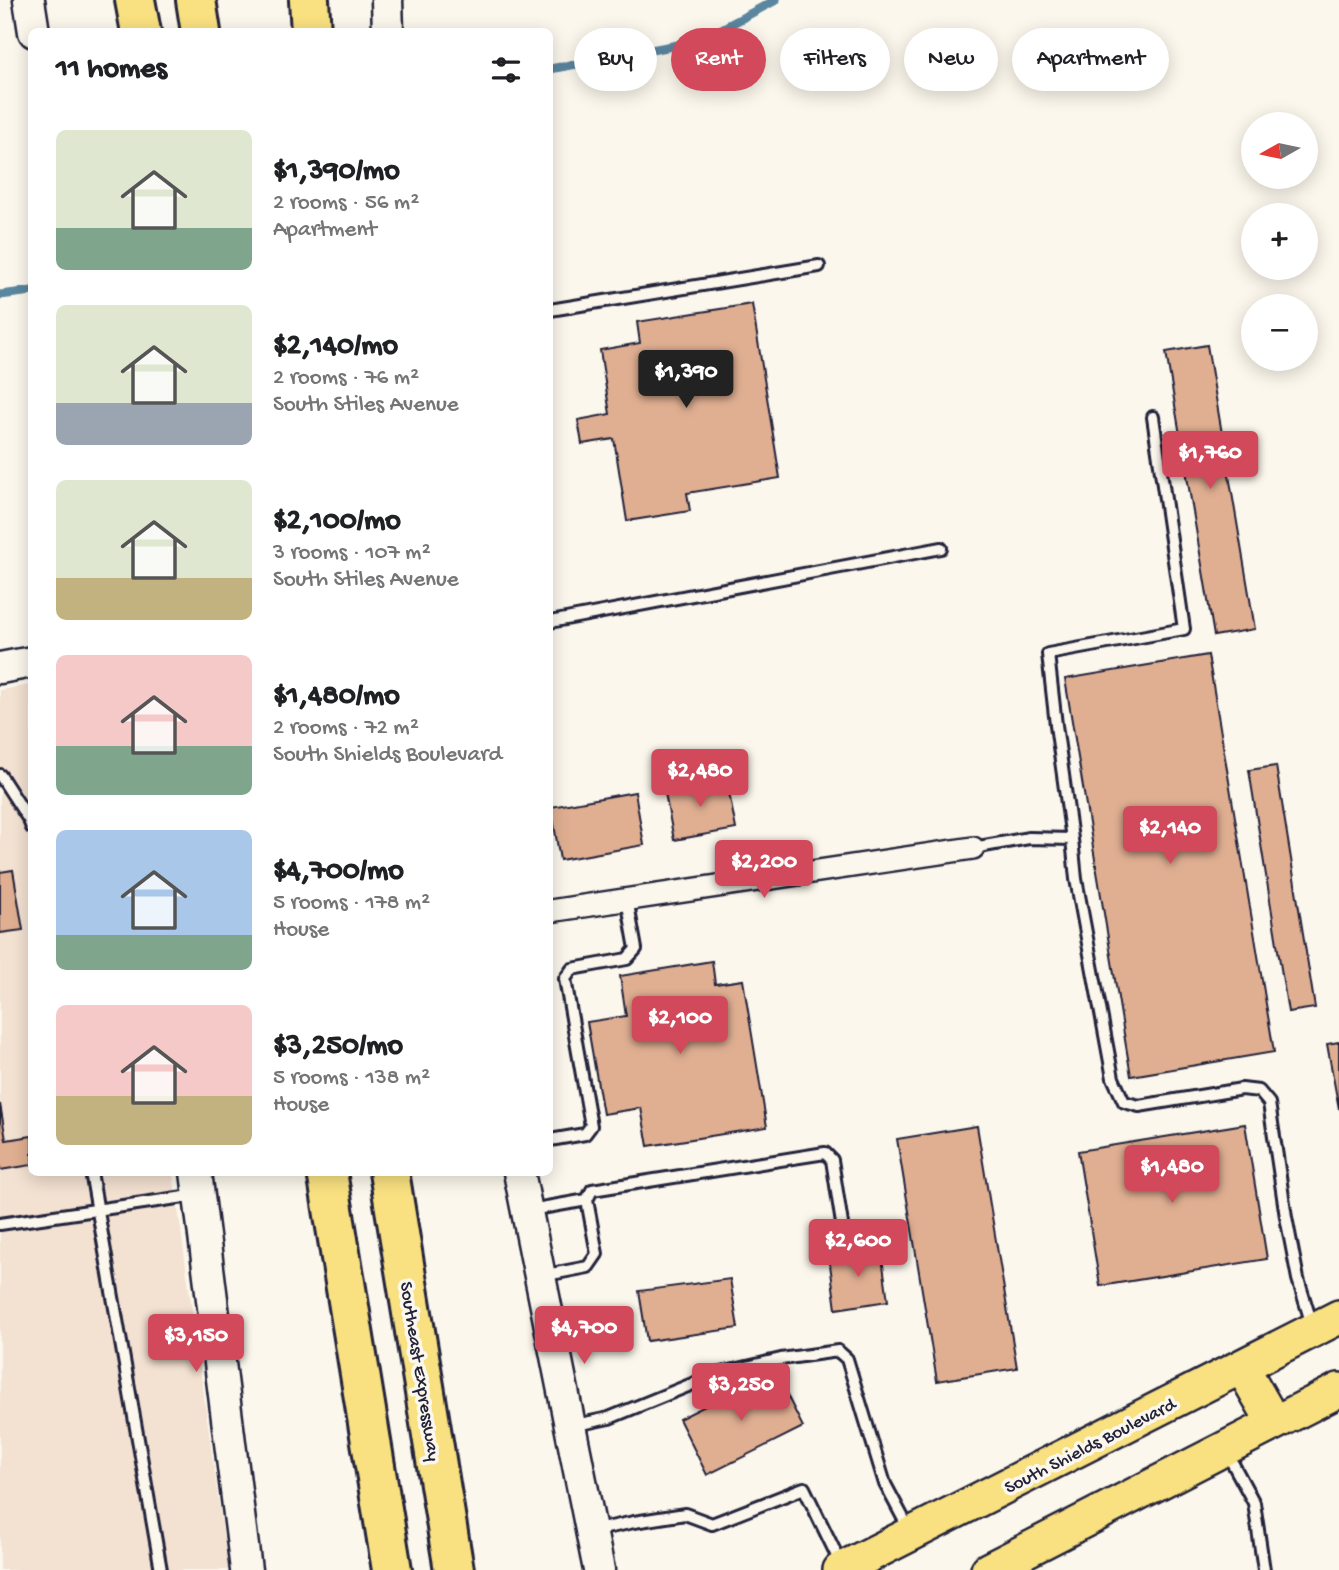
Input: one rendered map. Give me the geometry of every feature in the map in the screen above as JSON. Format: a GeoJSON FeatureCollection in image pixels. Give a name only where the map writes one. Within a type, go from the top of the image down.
{"type":"FeatureCollection","features":[{"type":"Feature","properties":{"kind":"highway"},"geometry":{"type":"LineString","coordinates":[[135,0],[140,28]]}},
{"type":"Feature","properties":{"kind":"highway"},"geometry":{"type":"LineString","coordinates":[[196,0],[200,28]]}},
{"type":"Feature","properties":{"kind":"highway"},"geometry":{"type":"LineString","coordinates":[[309,0],[311,28]]}},
{"type":"Feature","properties":{"kind":"highway"},"geometry":{"type":"LineString","coordinates":[[328,1176],[392,1570]]}},
{"type":"Feature","properties":{"kind":"highway","name":"Southeast Expressway"},"geometry":{"type":"LineString","coordinates":[[390,1176],[454,1570]]}},
{"type":"Feature","properties":{"kind":"main road","name":"South Shields Boulevard"},"geometry":{"type":"LineString","coordinates":[[841,1569],[1326,1324]]}},
{"type":"Feature","properties":{"kind":"main road"},"geometry":{"type":"LineString","coordinates":[[1242,1367],[1274,1423]]}},
{"type":"Feature","properties":{"kind":"main road"},"geometry":{"type":"LineString","coordinates":[[988,1570],[1339,1390]]}},
{"type":"Feature","properties":{"kind":"street"},"geometry":{"type":"LineString","coordinates":[[29,0],[33,28]]}},
{"type":"Feature","properties":{"kind":"street"},"geometry":{"type":"LineString","coordinates":[[387,0],[388,28]]}},
{"type":"Feature","properties":{"kind":"street"},"geometry":{"type":"LineString","coordinates":[[0,668],[28,663]]}},
{"type":"Feature","properties":{"kind":"street"},"geometry":{"type":"LineString","coordinates":[[553,911],[973,848]]}},
{"type":"Feature","properties":{"kind":"street"},"geometry":{"type":"LineString","coordinates":[[520,1176],[599,1570]]}},
{"type":"Feature","properties":{"kind":"street"},"geometry":{"type":"LineString","coordinates":[[197,1184],[246,1570]]}},
{"type":"Feature","properties":{"kind":"lane"},"geometry":{"type":"LineString","coordinates":[[553,310],[819,266]]}},
{"type":"Feature","properties":{"kind":"lane"},"geometry":{"type":"LineString","coordinates":[[1153,417],[1184,629],[1048,654],[1076,879],[1113,1078],[1124,1102],[1139,1106],[1242,1089],[1259,1091],[1269,1102],[1298,1279],[1326,1324]]}},
{"type":"Feature","properties":{"kind":"lane"},"geometry":{"type":"LineString","coordinates":[[553,621],[941,548]]}},
{"type":"Feature","properties":{"kind":"lane"},"geometry":{"type":"LineString","coordinates":[[0,775],[28,818]]}},
{"type":"Feature","properties":{"kind":"lane"},"geometry":{"type":"LineString","coordinates":[[973,848],[1029,838],[1072,839]]}},
{"type":"Feature","properties":{"kind":"lane"},"geometry":{"type":"LineString","coordinates":[[553,1139],[585,1134],[591,1126],[565,979],[572,969],[627,959],[636,949],[627,899]]}},
{"type":"Feature","properties":{"kind":"lane"},"geometry":{"type":"LineString","coordinates":[[541,1276],[588,1267],[597,1254],[586,1200],[592,1190],[825,1153],[832,1160],[845,1243]]}},
{"type":"Feature","properties":{"kind":"lane"},"geometry":{"type":"LineString","coordinates":[[92,1176],[161,1570]]}},
{"type":"Feature","properties":{"kind":"lane"},"geometry":{"type":"LineString","coordinates":[[0,1224],[97,1209],[197,1184]]}},
{"type":"Feature","properties":{"kind":"lane"},"geometry":{"type":"LineString","coordinates":[[527,1211],[586,1200]]}},
{"type":"Feature","properties":{"kind":"lane"},"geometry":{"type":"LineString","coordinates":[[553,1340],[609,1332]]}},
{"type":"Feature","properties":{"kind":"lane"},"geometry":{"type":"LineString","coordinates":[[570,1426],[609,1418],[717,1374],[780,1359],[838,1351],[847,1359],[885,1484],[912,1534]]}},
{"type":"Feature","properties":{"kind":"lane"},"geometry":{"type":"LineString","coordinates":[[1225,1449],[1254,1503],[1264,1570]]}},
{"type":"Feature","properties":{"kind":"lane"},"geometry":{"type":"LineString","coordinates":[[592,1531],[685,1514],[712,1524],[804,1488],[841,1569]]}},
{"type":"Feature","properties":{"kind":"shaded area"},"geometry":{"type":"Polygon","coordinates":[[[28,685],[28,1176],[173,1176],[228,1570],[0,1570],[0,690],[28,685]]]}},
{"type":"Feature","properties":{"kind":"building"},"geometry":{"type":"Polygon","coordinates":[[[752,304],[780,478],[687,493],[690,511],[627,521],[614,439],[582,444],[578,420],[610,414],[600,350],[640,343],[637,322],[752,304]]]}},
{"type":"Feature","properties":{"kind":"building"},"geometry":{"type":"Polygon","coordinates":[[[1207,345],[1255,629],[1214,636],[1166,352],[1207,345]]]}},
{"type":"Feature","properties":{"kind":"building"},"geometry":{"type":"Polygon","coordinates":[[[1208,655],[1274,1052],[1131,1076],[1065,679],[1208,655]]]}},
{"type":"Feature","properties":{"kind":"building"},"geometry":{"type":"Polygon","coordinates":[[[1276,766],[1315,1008],[1288,1012],[1249,770],[1276,766]]]}},
{"type":"Feature","properties":{"kind":"building"},"geometry":{"type":"Polygon","coordinates":[[[726,777],[736,829],[674,840],[664,788],[726,777]]]}},
{"type":"Feature","properties":{"kind":"building"},"geometry":{"type":"Polygon","coordinates":[[[635,792],[644,845],[560,860],[553,807],[635,792]]]}},
{"type":"Feature","properties":{"kind":"building"},"geometry":{"type":"Polygon","coordinates":[[[13,870],[23,930],[0,933],[0,872],[13,870]]]}},
{"type":"Feature","properties":{"kind":"building"},"geometry":{"type":"Polygon","coordinates":[[[712,961],[715,984],[743,980],[767,1127],[648,1146],[641,1108],[603,1114],[587,1022],[626,1016],[620,976],[712,961]]]}},
{"type":"Feature","properties":{"kind":"building"},"geometry":{"type":"Polygon","coordinates":[[[1339,1042],[1339,1109],[1327,1044],[1339,1042]]]}},
{"type":"Feature","properties":{"kind":"building"},"geometry":{"type":"Polygon","coordinates":[[[0,1104],[6,1140],[28,1137],[28,1166],[0,1170],[0,1104]]]}},
{"type":"Feature","properties":{"kind":"building"},"geometry":{"type":"Polygon","coordinates":[[[1245,1124],[1267,1259],[1100,1286],[1078,1151],[1245,1124]]]}},
{"type":"Feature","properties":{"kind":"building"},"geometry":{"type":"Polygon","coordinates":[[[977,1126],[1017,1368],[937,1381],[897,1139],[977,1126]]]}},
{"type":"Feature","properties":{"kind":"building"},"geometry":{"type":"Polygon","coordinates":[[[881,1250],[888,1301],[836,1309],[829,1257],[881,1250]]]}},
{"type":"Feature","properties":{"kind":"building"},"geometry":{"type":"Polygon","coordinates":[[[730,1279],[738,1328],[647,1341],[639,1291],[730,1279]]]}},
{"type":"Feature","properties":{"kind":"building"},"geometry":{"type":"Polygon","coordinates":[[[775,1371],[803,1427],[707,1475],[679,1419],[775,1371]]]}},
{"type":"Feature","properties":{"kind":"waterway"},"geometry":{"type":"LineString","coordinates":[[553,68],[699,41],[776,0]]}},
{"type":"Feature","properties":{"kind":"waterway"},"geometry":{"type":"LineString","coordinates":[[0,295],[28,292]]}}]}
